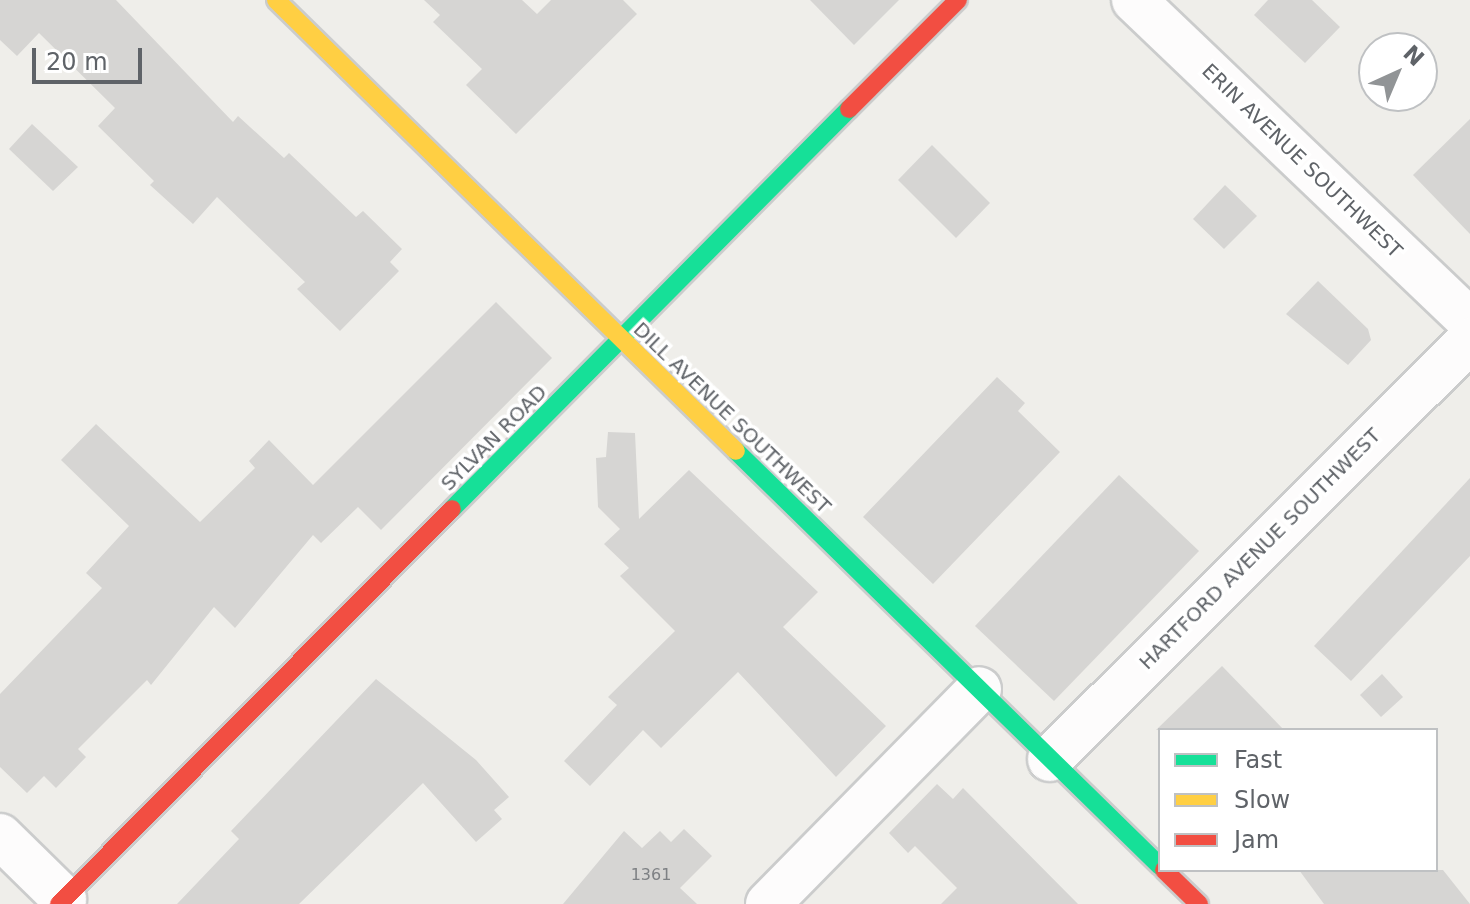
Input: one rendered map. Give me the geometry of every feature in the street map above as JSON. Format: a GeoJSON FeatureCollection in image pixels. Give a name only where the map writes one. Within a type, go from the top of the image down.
{"type":"FeatureCollection","features":[{"type":"Feature","properties":{"kind":"main road","name":"DILL AVENUE SOUTHWEST"},"geometry":{"type":"LineString","coordinates":[[276,0],[1158,864]]}},
{"type":"Feature","properties":{"kind":"main road","name":"SYLVAN ROAD"},"geometry":{"type":"LineString","coordinates":[[61,902],[622,342],[958,0]]}},
{"type":"Feature","properties":{"kind":"main road"},"geometry":{"type":"LineString","coordinates":[[1166,872],[1199,904]]}},
{"type":"Feature","properties":{"kind":"street","name":"ERIN AVENUE SOUTHWEST"},"geometry":{"type":"LineString","coordinates":[[1134,0],[1470,321]]}},
{"type":"Feature","properties":{"kind":"street","name":"HARTFORD AVENUE SOUTHWEST"},"geometry":{"type":"LineString","coordinates":[[1050,759],[1470,340]]}},
{"type":"Feature","properties":{"kind":"street"},"geometry":{"type":"LineString","coordinates":[[768,904],[979,689]]}},
{"type":"Feature","properties":{"kind":"street"},"geometry":{"type":"LineString","coordinates":[[0,836],[61,902]]}},
{"type":"Feature","properties":{"kind":"building"},"geometry":{"type":"Polygon","coordinates":[[[0,0],[116,0],[233,122],[238,116],[284,158],[289,153],[356,217],[363,211],[402,249],[390,262],[399,271],[340,331],[297,289],[305,282],[217,197],[193,224],[150,185],[154,181],[98,126],[115,108],[39,33],[17,56],[0,40],[0,0]]]}},
{"type":"Feature","properties":{"kind":"building"},"geometry":{"type":"Polygon","coordinates":[[[424,0],[522,0],[537,14],[551,0],[623,0],[637,14],[516,134],[466,85],[482,69],[433,22],[440,15],[424,0]]]}},
{"type":"Feature","properties":{"kind":"building"},"geometry":{"type":"Polygon","coordinates":[[[810,0],[899,0],[854,45],[810,0]]]}},
{"type":"Feature","properties":{"kind":"building"},"geometry":{"type":"Polygon","coordinates":[[[1268,0],[1312,0],[1340,27],[1305,63],[1254,15],[1268,0]]]}},
{"type":"Feature","properties":{"kind":"building"},"geometry":{"type":"Polygon","coordinates":[[[1470,119],[1470,234],[1413,175],[1470,119]]]}},
{"type":"Feature","properties":{"kind":"building"},"geometry":{"type":"Polygon","coordinates":[[[32,124],[78,167],[53,191],[9,149],[32,124]]]}},
{"type":"Feature","properties":{"kind":"building"},"geometry":{"type":"Polygon","coordinates":[[[932,145],[990,203],[956,238],[898,180],[932,145]]]}},
{"type":"Feature","properties":{"kind":"building"},"geometry":{"type":"Polygon","coordinates":[[[1225,185],[1257,216],[1224,249],[1193,219],[1225,185]]]}},
{"type":"Feature","properties":{"kind":"building"},"geometry":{"type":"Polygon","coordinates":[[[1318,281],[1368,329],[1371,340],[1348,365],[1286,314],[1318,281]]]}},
{"type":"Feature","properties":{"kind":"building"},"geometry":{"type":"Polygon","coordinates":[[[496,302],[552,358],[381,530],[358,507],[321,543],[313,535],[235,628],[214,607],[151,685],[147,680],[78,749],[86,757],[56,788],[44,776],[27,793],[0,767],[0,694],[102,588],[86,573],[129,526],[61,460],[96,424],[200,522],[255,468],[249,461],[269,440],[313,485],[496,302]]]}},
{"type":"Feature","properties":{"kind":"building"},"geometry":{"type":"Polygon","coordinates":[[[997,377],[1025,403],[1018,411],[1060,452],[933,584],[863,517],[997,377]]]}},
{"type":"Feature","properties":{"kind":"building"},"geometry":{"type":"Polygon","coordinates":[[[608,432],[635,433],[639,519],[689,470],[818,592],[783,627],[886,726],[836,777],[738,672],[661,748],[643,730],[590,786],[564,761],[617,705],[608,697],[675,631],[620,576],[629,568],[604,544],[620,529],[598,507],[596,458],[606,457],[608,432]]]}},
{"type":"Feature","properties":{"kind":"building"},"geometry":{"type":"Polygon","coordinates":[[[1119,475],[1199,551],[1054,701],[975,626],[1119,475]]]}},
{"type":"Feature","properties":{"kind":"building"},"geometry":{"type":"Polygon","coordinates":[[[1470,478],[1470,556],[1351,681],[1314,646],[1470,478]]]}},
{"type":"Feature","properties":{"kind":"building"},"geometry":{"type":"Polygon","coordinates":[[[1222,666],[1282,728],[1158,728],[1222,666]]]}},
{"type":"Feature","properties":{"kind":"building"},"geometry":{"type":"Polygon","coordinates":[[[1382,674],[1403,697],[1381,717],[1360,695],[1382,674]]]}},
{"type":"Feature","properties":{"kind":"building"},"geometry":{"type":"Polygon","coordinates":[[[376,679],[476,760],[509,797],[494,810],[502,819],[476,842],[423,783],[299,904],[177,904],[239,839],[231,831],[376,679]]]}},
{"type":"Feature","properties":{"kind":"building"},"geometry":{"type":"Polygon","coordinates":[[[937,784],[953,799],[963,788],[1078,904],[941,904],[957,888],[915,846],[908,853],[889,833],[937,784]]]}},
{"type":"Feature","properties":{"kind":"building"},"geometry":{"type":"Polygon","coordinates":[[[684,829],[712,856],[680,888],[697,904],[563,904],[624,831],[642,848],[660,831],[671,842],[684,829]]]}},
{"type":"Feature","properties":{"kind":"building"},"geometry":{"type":"Polygon","coordinates":[[[1443,870],[1470,904],[1324,904],[1300,872],[1443,870]]]}},
{"type":"Feature","properties":{"kind":"traffic: fast"},"geometry":{"type":"LineString","coordinates":[[452,509],[849,109]]}},
{"type":"Feature","properties":{"kind":"traffic: fast"},"geometry":{"type":"LineString","coordinates":[[736,451],[1158,864]]}},
{"type":"Feature","properties":{"kind":"traffic: slow"},"geometry":{"type":"LineString","coordinates":[[276,0],[736,451]]}},
{"type":"Feature","properties":{"kind":"traffic: jam"},"geometry":{"type":"LineString","coordinates":[[849,109],[958,0]]}},
{"type":"Feature","properties":{"kind":"traffic: jam"},"geometry":{"type":"LineString","coordinates":[[59,904],[452,509]]}},
{"type":"Feature","properties":{"kind":"traffic: jam"},"geometry":{"type":"LineString","coordinates":[[1166,872],[1199,904]]}}]}
